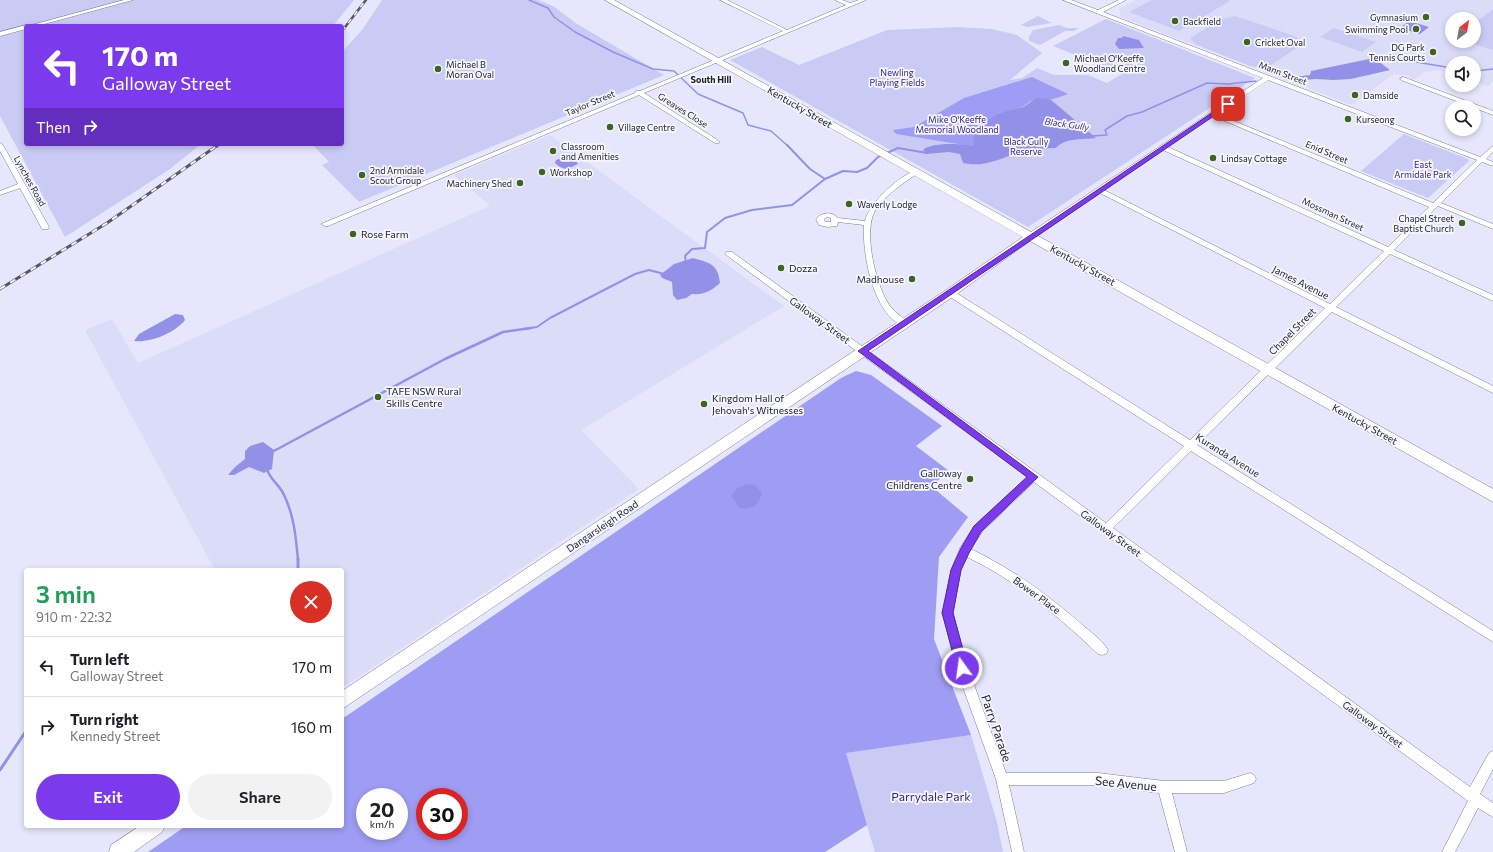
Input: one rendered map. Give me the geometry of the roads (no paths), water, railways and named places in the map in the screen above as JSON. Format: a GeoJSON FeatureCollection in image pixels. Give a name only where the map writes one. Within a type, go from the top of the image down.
{"type":"FeatureCollection","features":[{"type":"Feature","properties":{"kind":"street"},"geometry":{"type":"LineString","coordinates":[[39,24],[130,0]]}},
{"type":"Feature","properties":{"kind":"street","name":"Kentucky Street"},"geometry":{"type":"LineString","coordinates":[[609,0],[1493,496]]}},
{"type":"Feature","properties":{"kind":"street"},"geometry":{"type":"LineString","coordinates":[[723,0],[786,31]]}},
{"type":"Feature","properties":{"kind":"street"},"geometry":{"type":"LineString","coordinates":[[838,0],[850,5]]}},
{"type":"Feature","properties":{"kind":"street","name":"Taylor Street"},"geometry":{"type":"LineString","coordinates":[[325,224],[681,74],[863,0]]}},
{"type":"Feature","properties":{"kind":"street","name":"Mann Street"},"geometry":{"type":"LineString","coordinates":[[1066,0],[1493,164]]}},
{"type":"Feature","properties":{"kind":"street"},"geometry":{"type":"LineString","coordinates":[[1099,12],[1123,0]]}},
{"type":"Feature","properties":{"kind":"street"},"geometry":{"type":"LineString","coordinates":[[0,34],[24,28]]}},
{"type":"Feature","properties":{"kind":"street"},"geometry":{"type":"LineString","coordinates":[[1031,236],[1268,77]]}},
{"type":"Feature","properties":{"kind":"street"},"geometry":{"type":"LineString","coordinates":[[1403,79],[1493,113]]}},
{"type":"Feature","properties":{"kind":"street","name":"Greaves Close"},"geometry":{"type":"LineString","coordinates":[[638,92],[717,142]]}},
{"type":"Feature","properties":{"kind":"street","name":"Enid Street"},"geometry":{"type":"LineString","coordinates":[[1213,114],[1435,205],[1493,227]]}},
{"type":"Feature","properties":{"kind":"street","name":"Lynches Road"},"geometry":{"type":"LineString","coordinates":[[0,145],[45,227]]}},
{"type":"Feature","properties":{"kind":"street","name":"Mossman Street"},"geometry":{"type":"LineString","coordinates":[[1164,148],[1493,298]]}},
{"type":"Feature","properties":{"kind":"street","name":"Chapel Street"},"geometry":{"type":"LineString","coordinates":[[1106,530],[1493,148]]}},
{"type":"Feature","properties":{"kind":"street"},"geometry":{"type":"LineString","coordinates":[[904,322],[893,315],[880,296],[867,254],[868,223],[870,213],[881,201],[898,184],[916,172]]}},
{"type":"Feature","properties":{"kind":"street"},"geometry":{"type":"LineString","coordinates":[[0,193],[22,185]]}},
{"type":"Feature","properties":{"kind":"street","name":"James Avenue"},"geometry":{"type":"LineString","coordinates":[[1101,190],[1493,390]]}},
{"type":"Feature","properties":{"kind":"street"},"geometry":{"type":"LineString","coordinates":[[836,220],[868,223]]}},
{"type":"Feature","properties":{"kind":"street","name":"Dangarsleigh Road"},"geometry":{"type":"LineString","coordinates":[[344,700],[904,322],[950,293],[1031,236]]}},
{"type":"Feature","properties":{"kind":"street","name":"Galloway Street"},"geometry":{"type":"LineString","coordinates":[[729,254],[1493,812]]}},
{"type":"Feature","properties":{"kind":"street","name":"Kuranda Avenue"},"geometry":{"type":"LineString","coordinates":[[950,293],[1493,637]]}},
{"type":"Feature","properties":{"kind":"street","name":"Parry Parade"},"geometry":{"type":"LineString","coordinates":[[1018,852],[1002,779],[962,668],[948,613],[956,570],[964,551],[978,529],[1033,477]]}},
{"type":"Feature","properties":{"kind":"street","name":"Bower Place"},"geometry":{"type":"LineString","coordinates":[[964,551],[996,567],[1033,589],[1056,607],[1102,650]]}},
{"type":"Feature","properties":{"kind":"street"},"geometry":{"type":"LineString","coordinates":[[1448,852],[1493,757]]}},
{"type":"Feature","properties":{"kind":"street","name":"See Avenue"},"geometry":{"type":"LineString","coordinates":[[1002,779],[1098,779],[1164,787],[1224,787],[1250,779]]}},
{"type":"Feature","properties":{"kind":"street"},"geometry":{"type":"LineString","coordinates":[[1164,787],[1181,852]]}},
{"type":"Feature","properties":{"kind":"street"},"geometry":{"type":"LineString","coordinates":[[118,852],[153,828]]}},
{"type":"Feature","properties":{"kind":"water"},"geometry":{"type":"Polygon","coordinates":[[[1409,21],[1429,27],[1420,34],[1400,28],[1409,21]]]}},
{"type":"Feature","properties":{"kind":"water"},"geometry":{"type":"Polygon","coordinates":[[[1123,36],[1139,40],[1144,48],[1119,49],[1115,44],[1118,38],[1122,38],[1123,36]]]}},
{"type":"Feature","properties":{"kind":"water"},"geometry":{"type":"Polygon","coordinates":[[[1374,58],[1390,70],[1351,79],[1333,80],[1316,79],[1292,81],[1277,76],[1286,78],[1310,75],[1311,71],[1374,58]]]}},
{"type":"Feature","properties":{"kind":"water"},"geometry":{"type":"Polygon","coordinates":[[[1038,98],[1050,99],[1096,138],[1065,142],[1056,148],[1025,151],[992,162],[978,164],[963,163],[960,154],[949,152],[926,154],[923,150],[932,146],[946,144],[971,146],[974,144],[976,133],[984,123],[1007,111],[1023,107],[1038,98]]]}},
{"type":"Feature","properties":{"kind":"water"},"geometry":{"type":"Polygon","coordinates":[[[564,157],[574,159],[578,164],[563,168],[555,163],[556,160],[564,157]]]}},
{"type":"Feature","properties":{"kind":"water"},"geometry":{"type":"Polygon","coordinates":[[[693,258],[712,265],[717,272],[720,283],[707,292],[692,294],[686,298],[677,300],[673,295],[672,282],[662,278],[660,275],[674,264],[693,258]]]}},
{"type":"Feature","properties":{"kind":"water"},"geometry":{"type":"Polygon","coordinates":[[[175,314],[183,315],[185,320],[181,325],[169,333],[155,339],[134,341],[139,334],[175,314]]]}},
{"type":"Feature","properties":{"kind":"water"},"geometry":{"type":"Polygon","coordinates":[[[263,442],[274,450],[272,469],[264,473],[249,467],[234,475],[228,475],[245,459],[245,451],[250,446],[263,442]]]}},
{"type":"Feature","properties":{"kind":"water"},"geometry":{"type":"Polygon","coordinates":[[[747,484],[755,485],[762,493],[757,504],[752,508],[740,508],[731,496],[737,488],[747,484]]]}},
{"type":"Feature","properties":{"kind":"waterway"},"geometry":{"type":"LineString","coordinates":[[529,0],[548,8],[554,17],[575,32],[613,52],[653,69],[674,71],[698,94],[743,113],[748,125],[771,131],[788,146]]}},
{"type":"Feature","properties":{"kind":"waterway","name":"Black Gully"},"geometry":{"type":"LineString","coordinates":[[1375,61],[1398,59],[1445,67]]}},
{"type":"Feature","properties":{"kind":"waterway","name":"Black Gully"},"geometry":{"type":"LineString","coordinates":[[1481,70],[1493,69]]}},
{"type":"Feature","properties":{"kind":"waterway","name":"Black Gully"},"geometry":{"type":"LineString","coordinates":[[1092,136],[1107,135],[1105,130],[1127,116],[1142,112],[1207,83],[1228,84],[1256,81]]}},
{"type":"Feature","properties":{"kind":"waterway"},"geometry":{"type":"LineString","coordinates":[[788,146],[810,169],[825,179]]}},
{"type":"Feature","properties":{"kind":"waterway","name":"Black Gully"},"geometry":{"type":"LineString","coordinates":[[825,179],[843,171],[857,172],[867,168],[878,157],[898,148],[927,153]]}},
{"type":"Feature","properties":{"kind":"waterway"},"geometry":{"type":"LineString","coordinates":[[686,262],[685,256],[692,249],[705,248],[707,232],[725,218],[752,210],[792,205],[825,179]]}},
{"type":"Feature","properties":{"kind":"waterway"},"geometry":{"type":"LineString","coordinates":[[524,329],[537,327],[550,318],[635,274],[649,270],[664,274]]}},
{"type":"Feature","properties":{"kind":"waterway"},"geometry":{"type":"LineString","coordinates":[[524,329],[531,328]]}},
{"type":"Feature","properties":{"kind":"waterway"},"geometry":{"type":"LineString","coordinates":[[272,452],[445,359],[503,332],[524,329]]}},
{"type":"Feature","properties":{"kind":"waterway"},"geometry":{"type":"LineString","coordinates":[[267,469],[270,476],[282,491],[290,510],[298,560]]}},
{"type":"Feature","properties":{"kind":"waterway"},"geometry":{"type":"LineString","coordinates":[[298,560],[298,568]]}},
{"type":"Feature","properties":{"kind":"waterway"},"geometry":{"type":"LineString","coordinates":[[0,770],[24,734]]}},
{"type":"Feature","properties":{"kind":"railway"},"geometry":{"type":"LineString","coordinates":[[344,28],[366,0]]}},
{"type":"Feature","properties":{"kind":"railway"},"geometry":{"type":"LineString","coordinates":[[0,289],[107,223],[217,146]]}},
{"type":"Feature","properties":{"kind":"place","name":"Gymnasium"},"geometry":{"type":"Point","coordinates":[1426,17]}},
{"type":"Feature","properties":{"kind":"place","name":"Backfield"},"geometry":{"type":"Point","coordinates":[1175,21]}},
{"type":"Feature","properties":{"kind":"place","name":"Swimming Pool"},"geometry":{"type":"Point","coordinates":[1416,29]}},
{"type":"Feature","properties":{"kind":"place","name":"Cricket Oval"},"geometry":{"type":"Point","coordinates":[1247,42]}},
{"type":"Feature","properties":{"kind":"place","name":"DG Park Tennis Courts"},"geometry":{"type":"Point","coordinates":[1433,52]}},
{"type":"Feature","properties":{"kind":"place","name":"Michael O'Keeffe Woodland Centre"},"geometry":{"type":"Point","coordinates":[1066,63]}},
{"type":"Feature","properties":{"kind":"place","name":"Michael B Moran Oval"},"geometry":{"type":"Point","coordinates":[438,69]}},
{"type":"Feature","properties":{"kind":"place","name":"Damside"},"geometry":{"type":"Point","coordinates":[1355,95]}},
{"type":"Feature","properties":{"kind":"place","name":"Kurseong"},"geometry":{"type":"Point","coordinates":[1348,119]}},
{"type":"Feature","properties":{"kind":"place","name":"Village Centre"},"geometry":{"type":"Point","coordinates":[610,127]}},
{"type":"Feature","properties":{"kind":"place","name":"Classroom and Amenities"},"geometry":{"type":"Point","coordinates":[553,151]}},
{"type":"Feature","properties":{"kind":"place","name":"Lindsay Cottage"},"geometry":{"type":"Point","coordinates":[1213,158]}},
{"type":"Feature","properties":{"kind":"place","name":"Workshop"},"geometry":{"type":"Point","coordinates":[542,172]}},
{"type":"Feature","properties":{"kind":"place","name":"2nd Armidale Scout Group"},"geometry":{"type":"Point","coordinates":[362,175]}},
{"type":"Feature","properties":{"kind":"place","name":"Machinery Shed"},"geometry":{"type":"Point","coordinates":[520,183]}},
{"type":"Feature","properties":{"kind":"place","name":"Waverly Lodge"},"geometry":{"type":"Point","coordinates":[849,204]}},
{"type":"Feature","properties":{"kind":"place","name":"Chapel Street Baptist Church"},"geometry":{"type":"Point","coordinates":[1462,223]}},
{"type":"Feature","properties":{"kind":"place","name":"Rose Farm"},"geometry":{"type":"Point","coordinates":[353,234]}},
{"type":"Feature","properties":{"kind":"place","name":"Dozza"},"geometry":{"type":"Point","coordinates":[781,268]}},
{"type":"Feature","properties":{"kind":"place","name":"Madhouse"},"geometry":{"type":"Point","coordinates":[912,279]}},
{"type":"Feature","properties":{"kind":"place","name":"TAFE NSW Rural Skills Centre"},"geometry":{"type":"Point","coordinates":[378,397]}},
{"type":"Feature","properties":{"kind":"place","name":"Kingdom Hall of Jehovah's Witnesses"},"geometry":{"type":"Point","coordinates":[704,404]}},
{"type":"Feature","properties":{"kind":"place","name":"Galloway Childrens Centre"},"geometry":{"type":"Point","coordinates":[970,479]}},
{"type":"Feature","properties":{"kind":"district","name":"South Hill"},"geometry":{"type":"Point","coordinates":[711,79]}},
{"type":"Feature","properties":{"kind":"park label","name":"Newling Playing Fields"},"geometry":{"type":"Point","coordinates":[897,78]}},
{"type":"Feature","properties":{"kind":"park label","name":"Mike O'Keeffe Memorial Woodland"},"geometry":{"type":"Point","coordinates":[957,124]}},
{"type":"Feature","properties":{"kind":"park label","name":"Black Gully Reserve"},"geometry":{"type":"Point","coordinates":[1026,146]}},
{"type":"Feature","properties":{"kind":"park label","name":"East Armidale Park"},"geometry":{"type":"Point","coordinates":[1423,170]}},
{"type":"Feature","properties":{"kind":"park label","name":"Parrydale Park"},"geometry":{"type":"Point","coordinates":[931,796]}}]}
